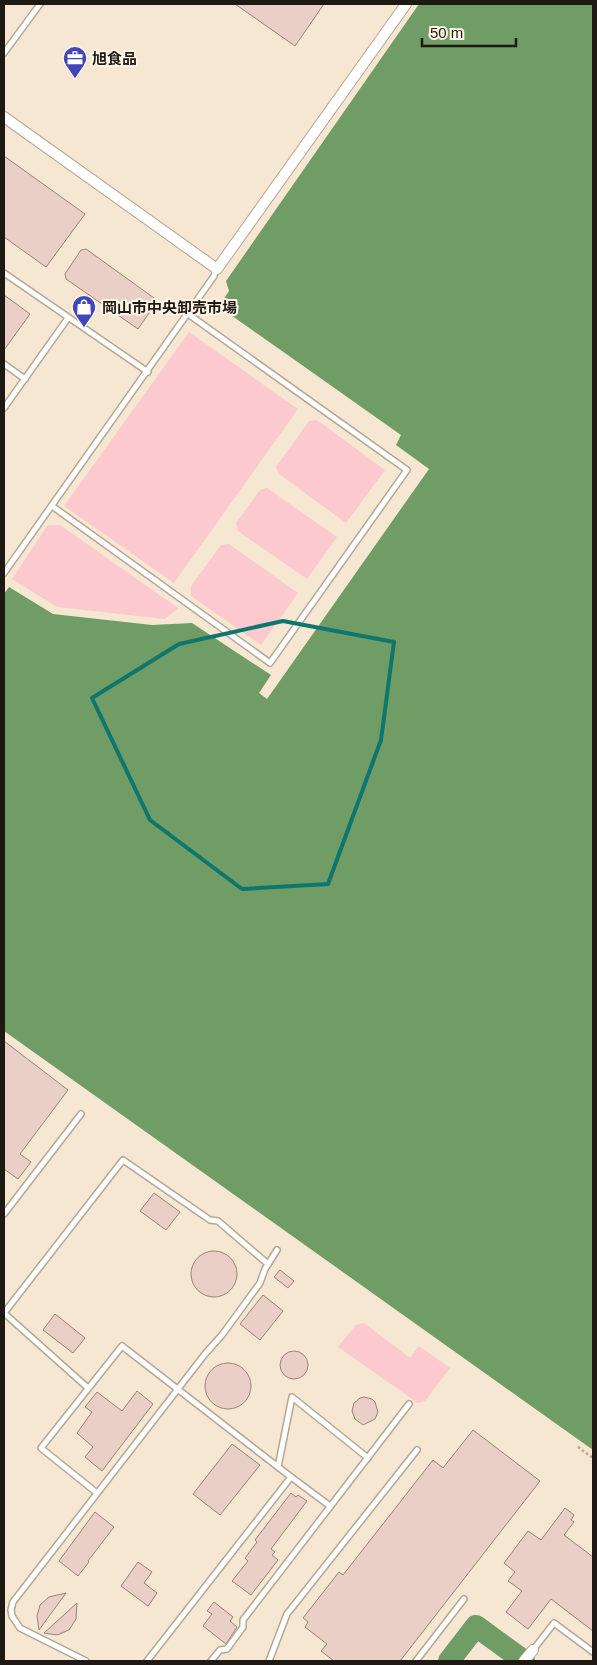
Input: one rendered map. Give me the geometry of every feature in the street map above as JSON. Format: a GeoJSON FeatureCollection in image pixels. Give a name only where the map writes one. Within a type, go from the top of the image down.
{"type":"FeatureCollection","features":[{"type":"Feature","properties":{"kind":"street"},"geometry":{"type":"LineString","coordinates":[[4,117],[217,269],[406,4]]}},
{"type":"Feature","properties":{"kind":"street"},"geometry":{"type":"LineString","coordinates":[[524,1661],[533,1650]]}},
{"type":"Feature","properties":{"kind":"lane"},"geometry":{"type":"LineString","coordinates":[[4,53],[40,4]]}},
{"type":"Feature","properties":{"kind":"lane"},"geometry":{"type":"LineString","coordinates":[[4,573],[148,372],[217,269]]}},
{"type":"Feature","properties":{"kind":"lane"},"geometry":{"type":"LineString","coordinates":[[4,273],[148,372]]}},
{"type":"Feature","properties":{"kind":"lane"},"geometry":{"type":"LineString","coordinates":[[52,506],[270,663],[407,470],[188,314]]}},
{"type":"Feature","properties":{"kind":"lane"},"geometry":{"type":"LineString","coordinates":[[4,408],[68,318]]}},
{"type":"Feature","properties":{"kind":"lane"},"geometry":{"type":"LineString","coordinates":[[4,364],[25,379]]}},
{"type":"Feature","properties":{"kind":"lane"},"geometry":{"type":"LineString","coordinates":[[4,1214],[81,1114]]}},
{"type":"Feature","properties":{"kind":"lane"},"geometry":{"type":"LineString","coordinates":[[88,1388],[4,1314],[123,1160],[210,1220],[218,1220],[268,1264]]}},
{"type":"Feature","properties":{"kind":"lane"},"geometry":{"type":"LineString","coordinates":[[86,1661],[20,1628],[10,1610],[12,1602],[177,1389],[222,1335],[260,1283],[268,1264],[277,1250]]}},
{"type":"Feature","properties":{"kind":"lane"},"geometry":{"type":"LineString","coordinates":[[97,1493],[41,1448],[122,1346],[330,1506]]}},
{"type":"Feature","properties":{"kind":"lane"},"geometry":{"type":"LineString","coordinates":[[278,1467],[292,1397],[368,1458]]}},
{"type":"Feature","properties":{"kind":"lane"},"geometry":{"type":"LineString","coordinates":[[211,1661],[220,1650],[227,1649],[243,1627],[243,1620],[409,1404]]}},
{"type":"Feature","properties":{"kind":"lane"},"geometry":{"type":"LineString","coordinates":[[270,1661],[287,1614],[417,1450]]}},
{"type":"Feature","properties":{"kind":"lane"},"geometry":{"type":"LineString","coordinates":[[147,1661],[291,1477]]}},
{"type":"Feature","properties":{"kind":"lane"},"geometry":{"type":"LineString","coordinates":[[416,1661],[464,1599]]}},
{"type":"Feature","properties":{"kind":"lane"},"geometry":{"type":"LineString","coordinates":[[533,1650],[554,1623],[593,1652]]}},
{"type":"Feature","properties":{"kind":"path"},"geometry":{"type":"LineString","coordinates":[[578,1447],[593,1458]]}},
{"type":"Feature","properties":{"kind":"highlighted area"},"geometry":{"type":"Polygon","coordinates":[[[283,621],[394,642],[381,740],[328,884],[242,889],[150,820],[92,698],[179,644],[283,621]]]}},
{"type":"Feature","properties":{"kind":"shaded area"},"geometry":{"type":"Polygon","coordinates":[[[419,4],[593,4],[593,1450],[4,1031],[4,594],[9,587],[53,614],[152,625],[192,623],[271,675],[259,693],[267,699],[429,469],[396,445],[401,435],[228,313],[229,310],[215,300],[223,300],[229,291],[226,281],[419,4]]]}},
{"type":"Feature","properties":{"kind":"shaded area"},"geometry":{"type":"Polygon","coordinates":[[[189,332],[298,409],[174,583],[64,506],[189,332]]]}},
{"type":"Feature","properties":{"kind":"shaded area"},"geometry":{"type":"Polygon","coordinates":[[[317,420],[385,470],[346,523],[279,474],[276,467],[309,421],[317,420]]]}},
{"type":"Feature","properties":{"kind":"shaded area"},"geometry":{"type":"Polygon","coordinates":[[[267,488],[337,537],[307,579],[238,531],[236,523],[260,490],[267,488]]]}},
{"type":"Feature","properties":{"kind":"shaded area"},"geometry":{"type":"Polygon","coordinates":[[[48,525],[60,525],[178,608],[165,619],[57,607],[12,579],[48,525]]]}},
{"type":"Feature","properties":{"kind":"shaded area"},"geometry":{"type":"Polygon","coordinates":[[[229,544],[298,593],[261,645],[191,596],[191,586],[221,545],[229,544]]]}},
{"type":"Feature","properties":{"kind":"shaded area"},"geometry":{"type":"Polygon","coordinates":[[[364,1323],[410,1358],[419,1346],[450,1368],[425,1401],[418,1403],[338,1347],[356,1325],[364,1323]]]}},
{"type":"Feature","properties":{"kind":"building"},"geometry":{"type":"Polygon","coordinates":[[[235,4],[324,4],[295,46],[235,4]]]}},
{"type":"Feature","properties":{"kind":"building"},"geometry":{"type":"Polygon","coordinates":[[[4,156],[85,214],[46,267],[4,237],[4,156]]]}},
{"type":"Feature","properties":{"kind":"building"},"geometry":{"type":"Polygon","coordinates":[[[86,249],[154,298],[156,303],[138,329],[66,279],[65,274],[81,250],[86,249]]]}},
{"type":"Feature","properties":{"kind":"building"},"geometry":{"type":"Polygon","coordinates":[[[4,295],[30,314],[4,350],[4,295]]]}},
{"type":"Feature","properties":{"kind":"building"},"geometry":{"type":"Polygon","coordinates":[[[4,1041],[68,1090],[20,1154],[31,1162],[18,1179],[4,1169],[4,1041]]]}},
{"type":"Feature","properties":{"kind":"building"},"geometry":{"type":"Polygon","coordinates":[[[154,1193],[180,1212],[166,1230],[140,1211],[154,1193]]]}},
{"type":"Feature","properties":{"kind":"building"},"geometry":{"type":"Polygon","coordinates":[[[209,1251],[219,1251],[233,1261],[237,1274],[233,1287],[227,1293],[219,1297],[209,1297],[195,1287],[191,1279],[191,1269],[201,1255],[209,1251]]]}},
{"type":"Feature","properties":{"kind":"building"},"geometry":{"type":"Polygon","coordinates":[[[280,1270],[294,1281],[288,1288],[274,1277],[280,1270]]]}},
{"type":"Feature","properties":{"kind":"building"},"geometry":{"type":"Polygon","coordinates":[[[263,1295],[283,1311],[260,1340],[240,1324],[263,1295]]]}},
{"type":"Feature","properties":{"kind":"building"},"geometry":{"type":"Polygon","coordinates":[[[55,1314],[85,1338],[73,1353],[43,1330],[55,1314]]]}},
{"type":"Feature","properties":{"kind":"building"},"geometry":{"type":"Polygon","coordinates":[[[294,1351],[304,1355],[308,1365],[304,1375],[294,1379],[284,1375],[280,1365],[284,1355],[294,1351]]]}},
{"type":"Feature","properties":{"kind":"building"},"geometry":{"type":"Polygon","coordinates":[[[228,1363],[241,1367],[247,1373],[251,1386],[247,1399],[241,1405],[228,1409],[215,1405],[209,1399],[205,1386],[209,1373],[215,1367],[228,1363]]]}},
{"type":"Feature","properties":{"kind":"building"},"geometry":{"type":"Polygon","coordinates":[[[137,1391],[153,1404],[102,1471],[85,1457],[93,1447],[77,1433],[92,1412],[85,1407],[97,1392],[122,1411],[137,1391]]]}},
{"type":"Feature","properties":{"kind":"building"},"geometry":{"type":"Polygon","coordinates":[[[364,1397],[375,1402],[378,1412],[375,1419],[363,1425],[355,1419],[352,1411],[354,1403],[364,1397]]]}},
{"type":"Feature","properties":{"kind":"building"},"geometry":{"type":"Polygon","coordinates":[[[473,1430],[540,1481],[400,1661],[334,1661],[321,1651],[327,1644],[305,1627],[308,1622],[303,1618],[339,1572],[343,1575],[433,1460],[443,1468],[473,1430]]]}},
{"type":"Feature","properties":{"kind":"building"},"geometry":{"type":"Polygon","coordinates":[[[232,1444],[260,1465],[220,1515],[193,1494],[232,1444]]]}},
{"type":"Feature","properties":{"kind":"building"},"geometry":{"type":"Polygon","coordinates":[[[291,1493],[307,1501],[271,1549],[275,1552],[272,1555],[278,1560],[251,1595],[232,1581],[248,1561],[245,1558],[257,1542],[255,1540],[291,1493]]]}},
{"type":"Feature","properties":{"kind":"building"},"geometry":{"type":"Polygon","coordinates":[[[565,1508],[574,1515],[571,1520],[574,1522],[564,1535],[593,1557],[593,1631],[551,1599],[528,1629],[506,1612],[522,1591],[508,1581],[515,1572],[504,1563],[528,1531],[541,1540],[565,1508]]]}},
{"type":"Feature","properties":{"kind":"building"},"geometry":{"type":"Polygon","coordinates":[[[95,1512],[114,1527],[78,1576],[59,1561],[95,1512]]]}},
{"type":"Feature","properties":{"kind":"building"},"geometry":{"type":"Polygon","coordinates":[[[138,1562],[152,1572],[144,1583],[157,1593],[148,1606],[121,1586],[138,1562]]]}},
{"type":"Feature","properties":{"kind":"building"},"geometry":{"type":"Polygon","coordinates":[[[66,1593],[39,1630],[37,1616],[40,1605],[49,1597],[66,1593]]]}},
{"type":"Feature","properties":{"kind":"building"},"geometry":{"type":"Polygon","coordinates":[[[214,1602],[233,1617],[230,1621],[237,1627],[226,1644],[203,1626],[212,1614],[207,1611],[214,1602]]]}},
{"type":"Feature","properties":{"kind":"building"},"geometry":{"type":"Polygon","coordinates":[[[77,1603],[76,1619],[69,1630],[57,1635],[44,1633],[77,1603]]]}},
{"type":"Feature","properties":{"kind":"waterway"},"geometry":{"type":"LineString","coordinates":[[449,1661],[476,1626],[524,1661]]}},
{"type":"Feature","properties":{"kind":"place","name":"旭食品"},"geometry":{"type":"Point","coordinates":[75,79]}},
{"type":"Feature","properties":{"kind":"place","name":"岡山市中央卸売市場"},"geometry":{"type":"Point","coordinates":[84,328]}}]}
